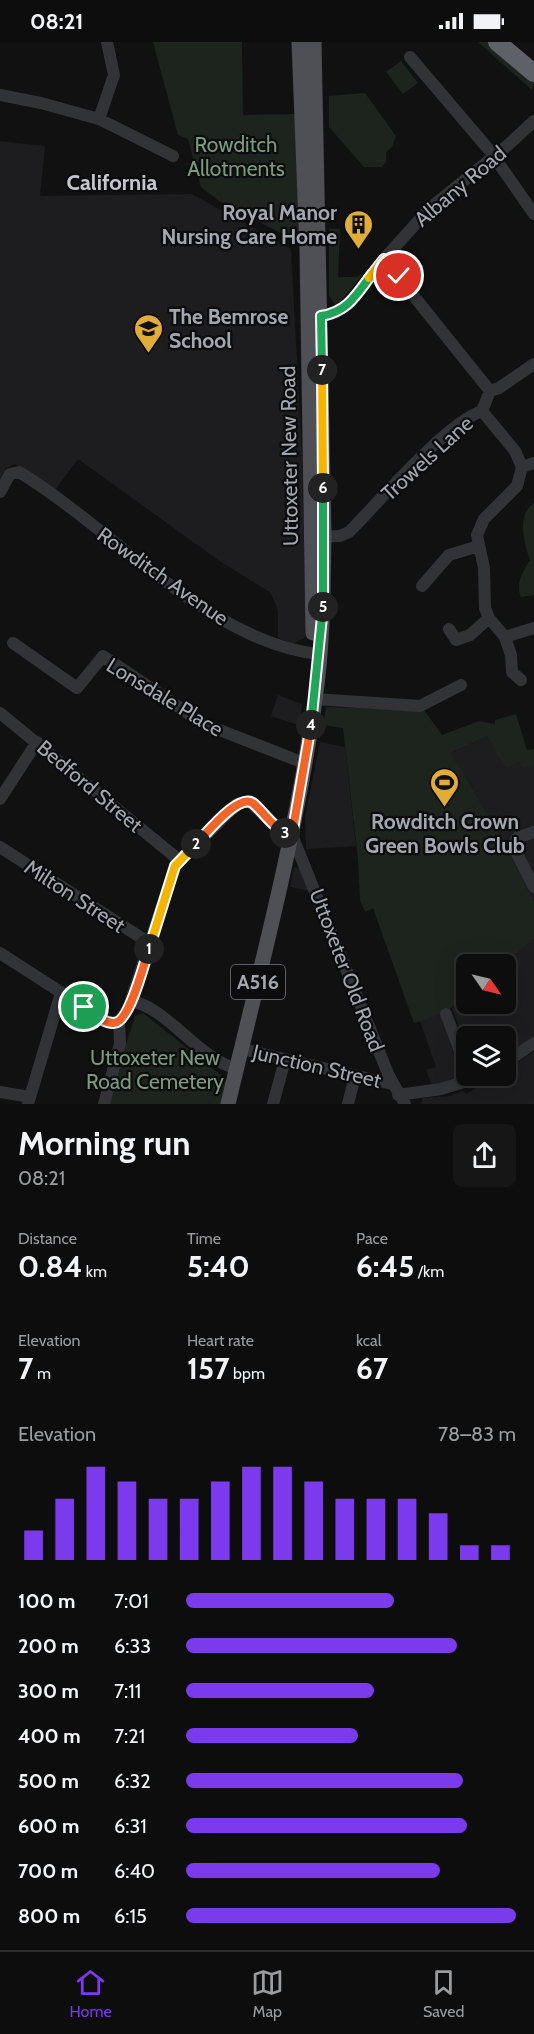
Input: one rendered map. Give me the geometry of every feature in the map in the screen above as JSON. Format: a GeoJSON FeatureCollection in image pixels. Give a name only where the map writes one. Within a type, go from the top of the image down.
{"type":"FeatureCollection","features":[{"type":"Feature","properties":{"kind":"highway"},"geometry":{"type":"LineString","coordinates":[[497,42],[534,73]]}},
{"type":"Feature","properties":{"kind":"main road","name":"Uttoxeter New Road"},"geometry":{"type":"LineString","coordinates":[[299,42],[314,316]]}},
{"type":"Feature","properties":{"kind":"main road","name":"Uttoxeter New Road"},"geometry":{"type":"LineString","coordinates":[[228,1104],[292,835],[316,694],[314,42]]}},
{"type":"Feature","properties":{"kind":"street"},"geometry":{"type":"LineString","coordinates":[[99,119],[114,75],[107,42]]}},
{"type":"Feature","properties":{"kind":"street"},"geometry":{"type":"LineString","coordinates":[[410,57],[534,214]]}},
{"type":"Feature","properties":{"kind":"street"},"geometry":{"type":"LineString","coordinates":[[0,95],[41,103],[99,119],[163,154],[173,156]]}},
{"type":"Feature","properties":{"kind":"street","name":"Albany Road"},"geometry":{"type":"LineString","coordinates":[[314,316],[337,312],[350,303],[384,259],[444,195],[492,158],[534,121]]}},
{"type":"Feature","properties":{"kind":"street"},"geometry":{"type":"LineString","coordinates":[[384,259],[490,391],[499,388],[534,364]]}},
{"type":"Feature","properties":{"kind":"street","name":"Trowels Lane"},"geometry":{"type":"LineString","coordinates":[[317,536],[340,536],[349,532],[443,437],[470,415],[482,411],[490,391]]}},
{"type":"Feature","properties":{"kind":"street"},"geometry":{"type":"LineString","coordinates":[[482,411],[528,465],[517,486],[480,525],[477,535],[484,568],[485,608],[489,618],[505,637],[511,655],[512,672],[521,680]]}},
{"type":"Feature","properties":{"kind":"street","name":"Rowditch Avenue"},"geometry":{"type":"LineString","coordinates":[[0,492],[10,474],[19,472],[224,621],[293,650],[316,654]]}},
{"type":"Feature","properties":{"kind":"street"},"geometry":{"type":"LineString","coordinates":[[423,586],[449,555],[479,546]]}},
{"type":"Feature","properties":{"kind":"street"},"geometry":{"type":"LineString","coordinates":[[451,638],[470,635],[489,618]]}},
{"type":"Feature","properties":{"kind":"street"},"geometry":{"type":"LineString","coordinates":[[505,637],[534,628]]}},
{"type":"Feature","properties":{"kind":"street","name":"Lonsdale Place"},"geometry":{"type":"LineString","coordinates":[[14,643],[77,688],[103,656],[204,724],[304,763]]}},
{"type":"Feature","properties":{"kind":"street"},"geometry":{"type":"LineString","coordinates":[[316,694],[420,706],[461,685]]}},
{"type":"Feature","properties":{"kind":"street","name":"Bedford Street"},"geometry":{"type":"LineString","coordinates":[[0,713],[179,860]]}},
{"type":"Feature","properties":{"kind":"street"},"geometry":{"type":"LineString","coordinates":[[0,799],[37,742]]}},
{"type":"Feature","properties":{"kind":"street"},"geometry":{"type":"LineString","coordinates":[[0,953],[104,1020],[113,1023],[119,1021],[125,1016],[131,1001],[175,866],[179,860],[237,804],[243,801],[251,802],[280,830],[292,835]]}},
{"type":"Feature","properties":{"kind":"street"},"geometry":{"type":"LineString","coordinates":[[534,832],[517,838],[513,846],[534,888]]}},
{"type":"Feature","properties":{"kind":"street","name":"Uttoxeter Old Road"},"geometry":{"type":"LineString","coordinates":[[292,835],[396,1096]]}},
{"type":"Feature","properties":{"kind":"street","name":"Milton Street"},"geometry":{"type":"LineString","coordinates":[[0,847],[151,944]]}},
{"type":"Feature","properties":{"kind":"street"},"geometry":{"type":"LineString","coordinates":[[0,1092],[29,1101],[61,993]]}},
{"type":"Feature","properties":{"kind":"street"},"geometry":{"type":"LineString","coordinates":[[131,1001],[147,1006],[219,1064],[237,1069]]}},
{"type":"Feature","properties":{"kind":"street"},"geometry":{"type":"LineString","coordinates":[[446,1014],[456,1040]]}},
{"type":"Feature","properties":{"kind":"street"},"geometry":{"type":"LineString","coordinates":[[104,1104],[120,1044],[119,1021]]}},
{"type":"Feature","properties":{"kind":"street"},"geometry":{"type":"LineString","coordinates":[[516,1055],[534,1043]]}},
{"type":"Feature","properties":{"kind":"street","name":"Junction Street"},"geometry":{"type":"LineString","coordinates":[[242,1048],[356,1076],[396,1096]]}},
{"type":"Feature","properties":{"kind":"street"},"geometry":{"type":"LineString","coordinates":[[273,1104],[285,1060]]}},
{"type":"Feature","properties":{"kind":"street"},"geometry":{"type":"LineString","coordinates":[[348,1104],[356,1076]]}},
{"type":"Feature","properties":{"kind":"street"},"geometry":{"type":"LineString","coordinates":[[396,1096],[441,1089],[456,1084]]}},
{"type":"Feature","properties":{"kind":"shaded area","name":"The Bemrose School"},"geometry":{"type":"Polygon","coordinates":[[[0,141],[45,146],[40,196],[192,194],[291,249],[302,456],[306,637],[293,644],[278,638],[278,611],[271,593],[221,562],[78,459],[55,490],[15,464],[6,468],[0,480],[0,141]]]}},
{"type":"Feature","properties":{"kind":"shaded area"},"geometry":{"type":"Polygon","coordinates":[[[278,695],[302,704],[300,726],[271,716],[278,695]]]}},
{"type":"Feature","properties":{"kind":"shaded area"},"geometry":{"type":"Polygon","coordinates":[[[487,736],[528,755],[534,761],[534,901],[499,833],[451,753],[487,736]]]}},
{"type":"Feature","properties":{"kind":"shaded area"},"geometry":{"type":"Polygon","coordinates":[[[320,742],[345,747],[356,846],[306,849],[305,817],[320,742]]]}},
{"type":"Feature","properties":{"kind":"shaded area"},"geometry":{"type":"Polygon","coordinates":[[[294,867],[300,868],[310,891],[290,887],[294,867]]]}},
{"type":"Feature","properties":{"kind":"shaded area"},"geometry":{"type":"Polygon","coordinates":[[[534,939],[534,1039],[516,1050],[516,1026],[459,1026],[452,1008],[456,1005],[456,1014],[516,1014],[516,954],[534,939]]]}},
{"type":"Feature","properties":{"kind":"shaded area"},"geometry":{"type":"Polygon","coordinates":[[[440,1014],[456,1058],[456,1079],[432,1086],[426,1070],[436,1067],[420,1021],[440,1014]]]}},
{"type":"Feature","properties":{"kind":"shaded area"},"geometry":{"type":"Polygon","coordinates":[[[534,1051],[534,1104],[420,1104],[422,1098],[450,1096],[463,1091],[466,1094],[480,1086],[516,1086],[516,1064],[534,1051]]]}},
{"type":"Feature","properties":{"kind":"green space","name":"Rowditch Allotments"},"geometry":{"type":"Polygon","coordinates":[[[153,42],[242,42],[243,115],[299,114],[302,244],[219,201],[201,187],[188,139],[178,135],[153,42]]]}},
{"type":"Feature","properties":{"kind":"green space"},"geometry":{"type":"Polygon","coordinates":[[[478,42],[489,42],[534,82],[532,90],[478,42]]]}},
{"type":"Feature","properties":{"kind":"green space"},"geometry":{"type":"Polygon","coordinates":[[[401,61],[418,83],[403,94],[386,72],[401,61]]]}},
{"type":"Feature","properties":{"kind":"green space"},"geometry":{"type":"Polygon","coordinates":[[[365,93],[396,136],[392,147],[386,152],[386,162],[382,167],[364,167],[329,127],[329,96],[365,93]]]}},
{"type":"Feature","properties":{"kind":"green space"},"geometry":{"type":"Polygon","coordinates":[[[329,229],[340,229],[338,277],[356,277],[364,274],[336,306],[329,296],[329,229]]]}},
{"type":"Feature","properties":{"kind":"green space"},"geometry":{"type":"Polygon","coordinates":[[[534,503],[534,595],[521,597],[519,582],[530,560],[524,538],[523,522],[528,508],[534,503]]]}},
{"type":"Feature","properties":{"kind":"green space"},"geometry":{"type":"Polygon","coordinates":[[[326,707],[424,710],[442,735],[479,721],[495,724],[495,720],[516,714],[527,750],[534,749],[534,765],[523,768],[519,762],[508,767],[504,765],[487,736],[451,753],[499,833],[534,901],[534,939],[516,954],[456,954],[456,1005],[435,1016],[414,1023],[373,908],[365,912],[360,900],[358,859],[343,728],[323,725],[326,707]]]}},
{"type":"Feature","properties":{"kind":"green space","name":"Uttoxeter New Road Cemetery"},"geometry":{"type":"Polygon","coordinates":[[[143,1013],[227,1080],[221,1104],[107,1104],[135,1016],[143,1013]]]}},
{"type":"Feature","properties":{"kind":"place","name":"Royal Manor Nursing Care Home"},"geometry":{"type":"Point","coordinates":[358,250]}},
{"type":"Feature","properties":{"kind":"place","name":"The Bemrose School"},"geometry":{"type":"Point","coordinates":[148,354]}},
{"type":"Feature","properties":{"kind":"place","name":"Rowditch Crown Green Bowls Club"},"geometry":{"type":"Point","coordinates":[445,808]}},
{"type":"Feature","properties":{"kind":"district","name":"California"},"geometry":{"type":"Point","coordinates":[112,182]}},
{"type":"Feature","properties":{"kind":"route"},"geometry":{"type":"LineString","coordinates":[[84,1007],[113,1023],[117,1023],[125,1016],[151,944],[175,866],[237,804],[251,802],[280,830],[292,835],[315,699],[322,618],[324,536],[321,316],[342,310],[350,303],[384,259],[399,276]]}}]}
